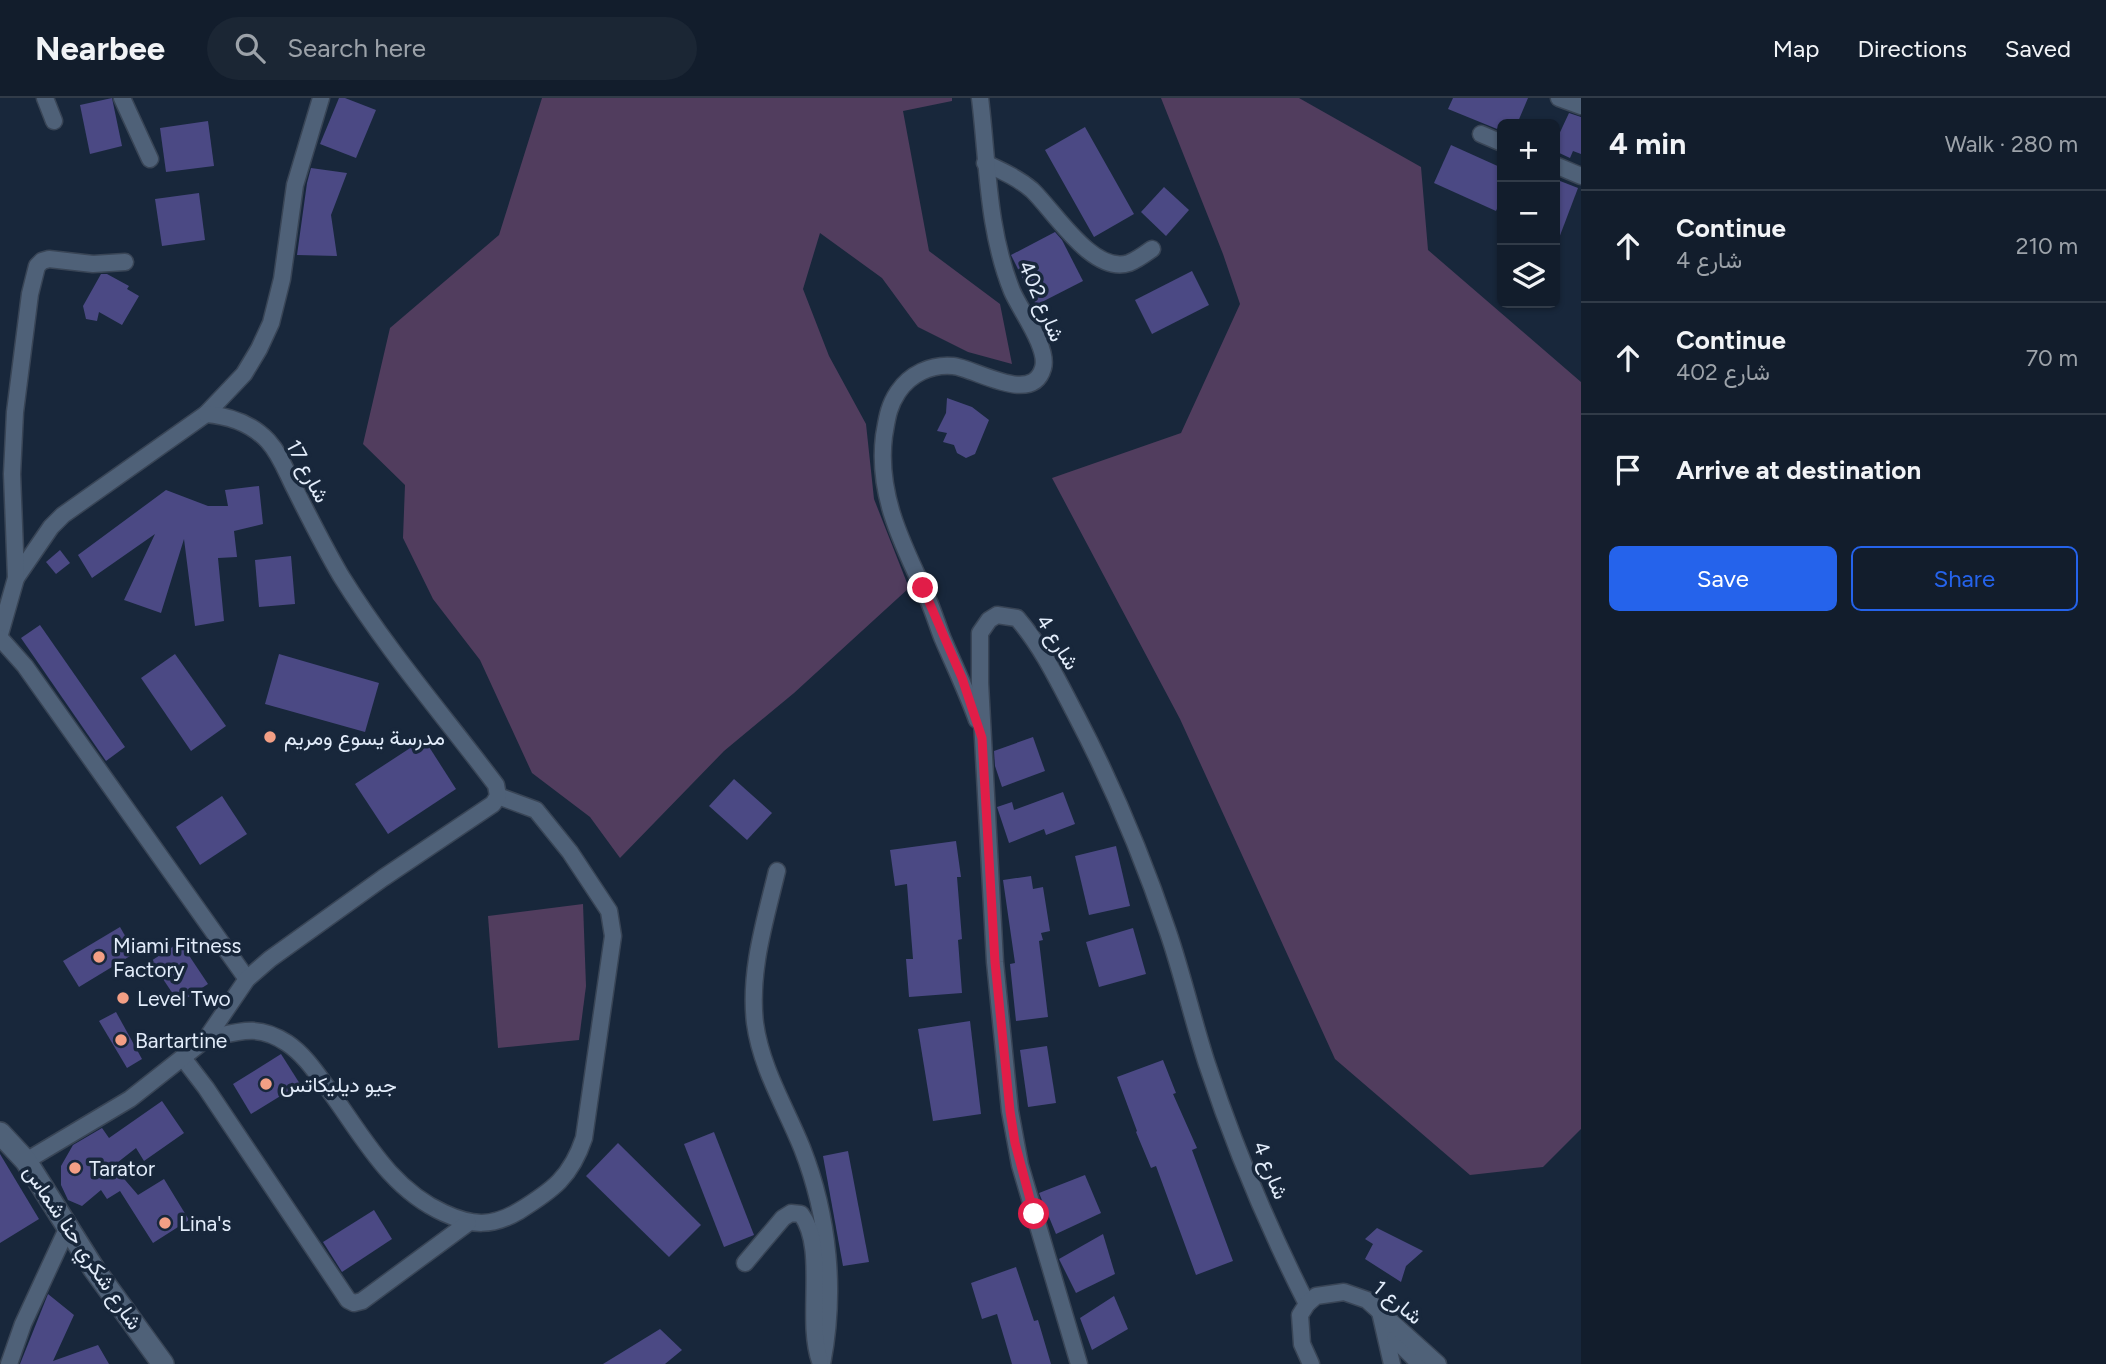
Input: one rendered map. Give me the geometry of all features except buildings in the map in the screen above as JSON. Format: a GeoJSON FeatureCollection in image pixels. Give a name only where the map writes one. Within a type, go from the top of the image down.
{"type":"FeatureCollection","features":[{"type":"Feature","properties":{"kind":"street"},"geometry":{"type":"LineString","coordinates":[[45,98],[54,121]]}},
{"type":"Feature","properties":{"kind":"street"},"geometry":{"type":"LineString","coordinates":[[122,98],[150,159]]}},
{"type":"Feature","properties":{"kind":"street"},"geometry":{"type":"LineString","coordinates":[[8,579],[63,515],[206,414],[244,374],[271,323],[282,279],[298,174],[321,98]]}},
{"type":"Feature","properties":{"kind":"street","name":"شارع 402"},"geometry":{"type":"LineString","coordinates":[[980,98],[985,163],[996,244],[1012,291],[1044,356],[1043,369],[1035,380],[1024,385],[1010,384],[954,366],[918,372],[907,381],[888,409],[882,470],[893,518],[905,552],[962,678],[982,738]]}},
{"type":"Feature","properties":{"kind":"street"},"geometry":{"type":"LineString","coordinates":[[1559,98],[1581,106]]}},
{"type":"Feature","properties":{"kind":"street"},"geometry":{"type":"LineString","coordinates":[[1481,134],[1497,141]]}},
{"type":"Feature","properties":{"kind":"street"},"geometry":{"type":"LineString","coordinates":[[985,163],[1017,178],[1089,252],[1104,262],[1126,264],[1152,249]]}},
{"type":"Feature","properties":{"kind":"street"},"geometry":{"type":"LineString","coordinates":[[1560,166],[1581,176]]}},
{"type":"Feature","properties":{"kind":"street"},"geometry":{"type":"LineString","coordinates":[[125,261],[93,264],[49,259],[37,266],[30,294],[15,412],[8,579],[0,636],[25,666],[247,979]]}},
{"type":"Feature","properties":{"kind":"street","name":"شارع 17"},"geometry":{"type":"LineString","coordinates":[[206,414],[233,418],[246,424],[257,431],[276,451],[331,559],[394,652],[496,785],[498,796]]}},
{"type":"Feature","properties":{"kind":"street","name":"شارع 4"},"geometry":{"type":"LineString","coordinates":[[1079,1364],[1034,1214],[1014,1132],[995,962],[982,738],[980,633],[994,616],[1012,615],[1017,618],[1038,644],[1095,752],[1140,854],[1168,930],[1207,1064],[1252,1183],[1307,1304]]}},
{"type":"Feature","properties":{"kind":"street"},"geometry":{"type":"LineString","coordinates":[[26,1161],[130,1099],[206,1039],[247,979],[270,959],[493,804],[498,796],[537,810],[570,852],[609,911],[613,936],[590,1104],[584,1138],[576,1162],[560,1182],[537,1200],[503,1220],[468,1223],[433,1209],[403,1186],[378,1160],[313,1068],[288,1043],[265,1031],[250,1029],[206,1039]]}},
{"type":"Feature","properties":{"kind":"street"},"geometry":{"type":"LineString","coordinates":[[777,871],[755,972],[755,1026],[772,1079],[810,1169],[825,1225],[829,1315],[822,1364]]}},
{"type":"Feature","properties":{"kind":"street"},"geometry":{"type":"LineString","coordinates":[[183,1058],[206,1088],[348,1300],[354,1303],[362,1301],[468,1223]]}},
{"type":"Feature","properties":{"kind":"street","name":"شارع شكري حنا شماس"},"geometry":{"type":"LineString","coordinates":[[0,1133],[26,1161],[67,1228],[163,1364]]}},
{"type":"Feature","properties":{"kind":"street"},"geometry":{"type":"LineString","coordinates":[[746,1263],[783,1218],[792,1213],[801,1214],[807,1222],[812,1244],[814,1336],[822,1364]]}},
{"type":"Feature","properties":{"kind":"street"},"geometry":{"type":"LineString","coordinates":[[9,1364],[23,1324],[67,1228]]}},
{"type":"Feature","properties":{"kind":"street","name":"شارع 1"},"geometry":{"type":"LineString","coordinates":[[1307,1304],[1317,1296],[1344,1292],[1367,1300],[1438,1364]]}},
{"type":"Feature","properties":{"kind":"street"},"geometry":{"type":"LineString","coordinates":[[1307,1304],[1300,1315],[1300,1329],[1302,1344],[1311,1364]]}},
{"type":"Feature","properties":{"kind":"street"},"geometry":{"type":"LineString","coordinates":[[1380,1312],[1392,1364]]}},
{"type":"Feature","properties":{"kind":"street"},"geometry":{"type":"LineString","coordinates":[[1382,1329],[1420,1364]]}},
{"type":"Feature","properties":{"kind":"shaded area"},"geometry":{"type":"Polygon","coordinates":[[[542,98],[952,98],[952,101],[903,111],[929,251],[1000,304],[1012,364],[968,352],[918,327],[882,278],[820,233],[803,289],[829,356],[866,424],[874,499],[909,588],[794,693],[724,751],[620,858],[590,817],[532,773],[480,660],[433,599],[403,538],[405,485],[363,444],[390,328],[499,235],[542,98]]]}},
{"type":"Feature","properties":{"kind":"shaded area"},"geometry":{"type":"Polygon","coordinates":[[[1161,98],[1299,98],[1421,167],[1428,250],[1581,382],[1581,1129],[1543,1167],[1470,1175],[1335,1059],[1180,719],[1052,478],[1181,433],[1240,304],[1161,98]]]}},
{"type":"Feature","properties":{"kind":"shaded area"},"geometry":{"type":"Polygon","coordinates":[[[583,904],[586,986],[579,1040],[498,1048],[488,916],[583,904]]]}},
{"type":"Feature","properties":{"kind":"place","name":"مدرسة يسوع ومريم"},"geometry":{"type":"Point","coordinates":[270,737]}},
{"type":"Feature","properties":{"kind":"place","name":"Miami Fitness Factory"},"geometry":{"type":"Point","coordinates":[99,957]}},
{"type":"Feature","properties":{"kind":"place","name":"Level Two"},"geometry":{"type":"Point","coordinates":[123,998]}},
{"type":"Feature","properties":{"kind":"place","name":"Bartartine"},"geometry":{"type":"Point","coordinates":[121,1040]}},
{"type":"Feature","properties":{"kind":"place","name":"جيو ديليكاتس"},"geometry":{"type":"Point","coordinates":[266,1084]}},
{"type":"Feature","properties":{"kind":"place","name":"Tarator"},"geometry":{"type":"Point","coordinates":[75,1168]}},
{"type":"Feature","properties":{"kind":"place","name":"Lina's"},"geometry":{"type":"Point","coordinates":[165,1223]}},
{"type":"Feature","properties":{"kind":"route"},"geometry":{"type":"LineString","coordinates":[[923,588],[962,678],[982,738],[995,962],[1010,1111],[1020,1165],[1034,1214]]}}]}
